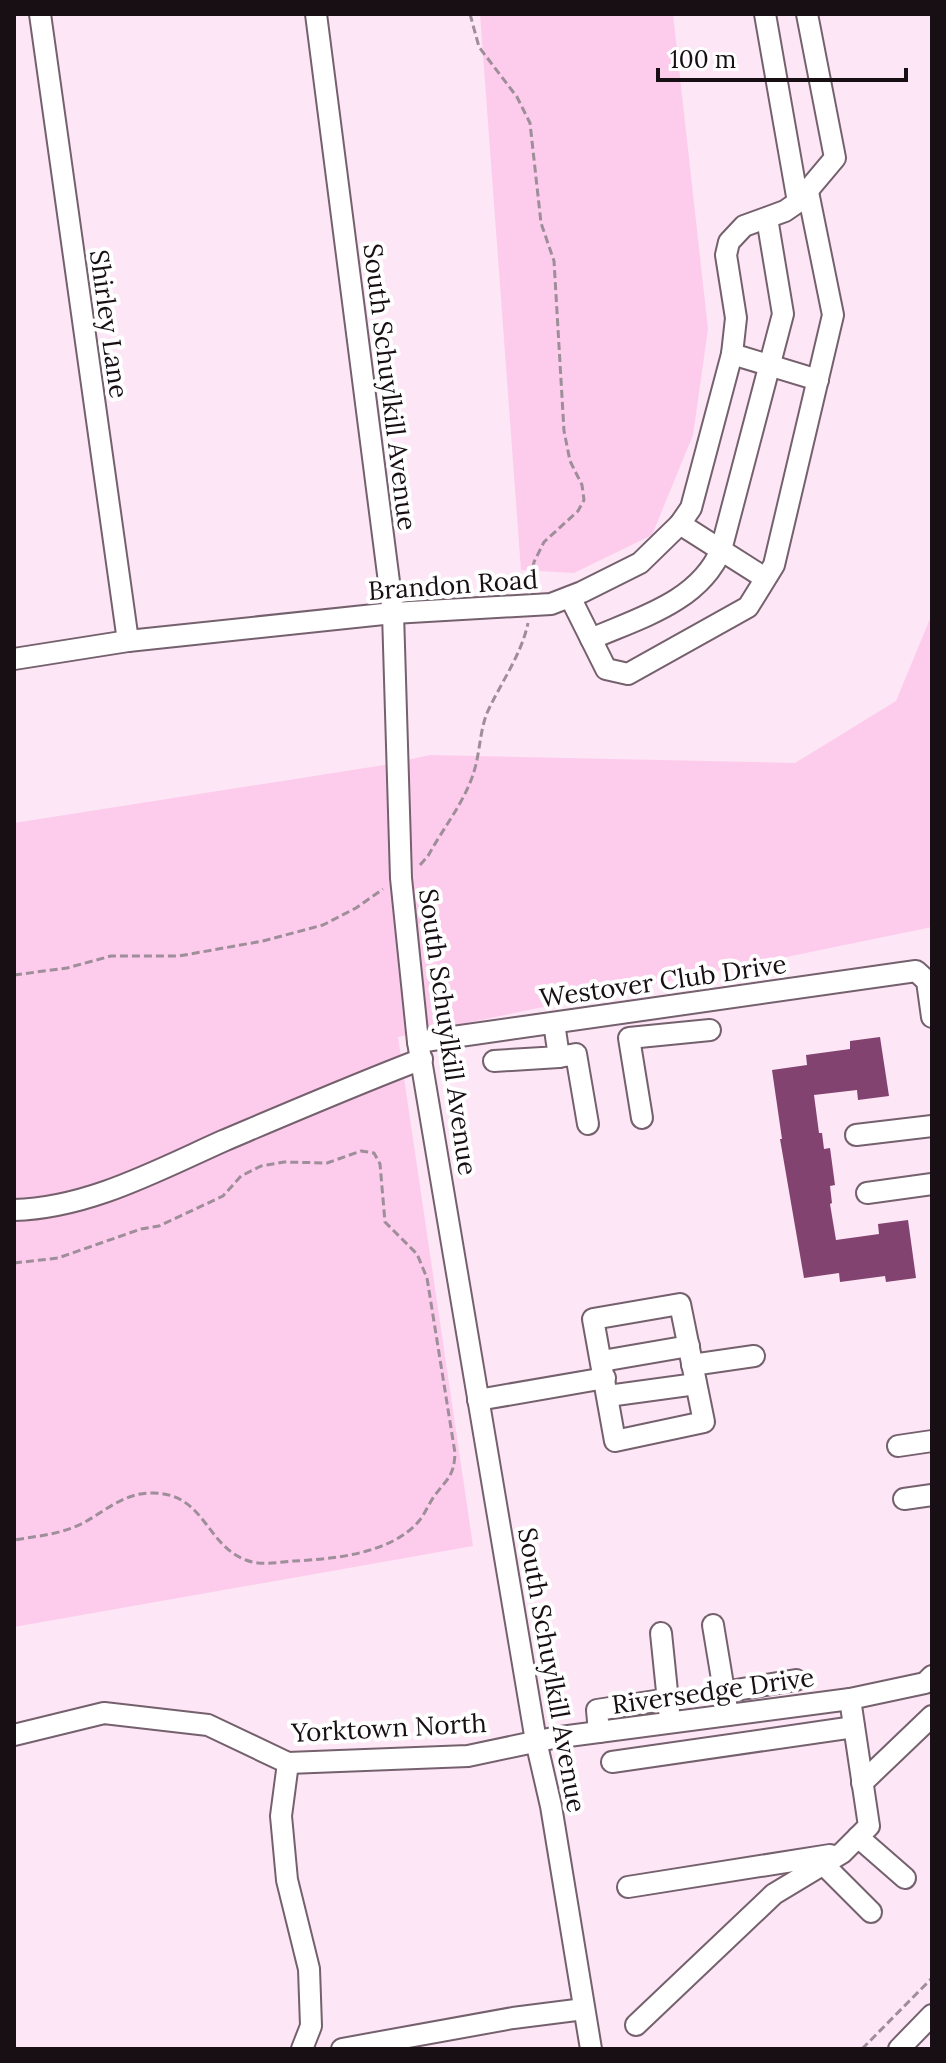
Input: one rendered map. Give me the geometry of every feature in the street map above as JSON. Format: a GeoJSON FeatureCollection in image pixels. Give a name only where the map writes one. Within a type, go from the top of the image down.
{"type":"FeatureCollection","features":[{"type":"Feature","properties":{"kind":"street","name":"Shirley Lane"},"geometry":{"type":"LineString","coordinates":[[40,14],[128,641]]}},
{"type":"Feature","properties":{"kind":"street","name":"South Schuylkill Avenue"},"geometry":{"type":"LineString","coordinates":[[316,14],[393,613],[401,880],[420,1051],[591,2049]]}},
{"type":"Feature","properties":{"kind":"street"},"geometry":{"type":"LineString","coordinates":[[570,597],[606,669],[628,674],[748,607],[774,565],[833,315],[803,197],[765,14]]}},
{"type":"Feature","properties":{"kind":"street","name":"Brandon Road"},"geometry":{"type":"LineString","coordinates":[[14,659],[128,641],[393,613],[551,604],[640,563],[680,524],[691,508],[698,489],[732,354],[736,318],[726,255],[729,242],[744,226],[785,211],[803,197],[835,158],[807,14]]}},
{"type":"Feature","properties":{"kind":"street"},"geometry":{"type":"LineString","coordinates":[[591,639],[677,601],[713,569],[721,550],[783,314],[767,218]]}},
{"type":"Feature","properties":{"kind":"street"},"geometry":{"type":"LineString","coordinates":[[732,354],[818,380]]}},
{"type":"Feature","properties":{"kind":"street"},"geometry":{"type":"LineString","coordinates":[[680,524],[765,578]]}},
{"type":"Feature","properties":{"kind":"street"},"geometry":{"type":"LineString","coordinates":[[925,978],[932,1017]]}},
{"type":"Feature","properties":{"kind":"street","name":"Westover Club Drive"},"geometry":{"type":"LineString","coordinates":[[14,1210],[77,1202],[344,1088],[420,1051],[554,1023],[925,978]]}},
{"type":"Feature","properties":{"kind":"street"},"geometry":{"type":"LineString","coordinates":[[638,1011],[643,1036]]}},
{"type":"Feature","properties":{"kind":"street"},"geometry":{"type":"LineString","coordinates":[[554,1023],[559,1057]]}},
{"type":"Feature","properties":{"kind":"street"},"geometry":{"type":"LineString","coordinates":[[642,1118],[629,1038],[710,1030]]}},
{"type":"Feature","properties":{"kind":"street"},"geometry":{"type":"LineString","coordinates":[[494,1061],[576,1054],[588,1124]]}},
{"type":"Feature","properties":{"kind":"street"},"geometry":{"type":"LineString","coordinates":[[856,1135],[932,1126]]}},
{"type":"Feature","properties":{"kind":"street"},"geometry":{"type":"LineString","coordinates":[[867,1193],[932,1184]]}},
{"type":"Feature","properties":{"kind":"street"},"geometry":{"type":"LineString","coordinates":[[680,1304],[704,1422],[615,1441],[605,1378],[593,1319],[680,1304]]}},
{"type":"Feature","properties":{"kind":"street"},"geometry":{"type":"LineString","coordinates":[[478,1400],[754,1356]]}},
{"type":"Feature","properties":{"kind":"street"},"geometry":{"type":"LineString","coordinates":[[605,1378],[692,1365]]}},
{"type":"Feature","properties":{"kind":"street"},"geometry":{"type":"LineString","coordinates":[[898,1446],[932,1441]]}},
{"type":"Feature","properties":{"kind":"street"},"geometry":{"type":"LineString","coordinates":[[904,1499],[932,1495]]}},
{"type":"Feature","properties":{"kind":"street"},"geometry":{"type":"LineString","coordinates":[[713,1625],[728,1715]]}},
{"type":"Feature","properties":{"kind":"street"},"geometry":{"type":"LineString","coordinates":[[661,1633],[671,1723]]}},
{"type":"Feature","properties":{"kind":"street","name":"Riversedge Drive"},"geometry":{"type":"LineString","coordinates":[[536,1741],[850,1699],[925,1683],[932,1676]]}},
{"type":"Feature","properties":{"kind":"street"},"geometry":{"type":"LineString","coordinates":[[724,1692],[796,1680]]}},
{"type":"Feature","properties":{"kind":"street"},"geometry":{"type":"LineString","coordinates":[[599,1732],[597,1710],[668,1699]]}},
{"type":"Feature","properties":{"kind":"street"},"geometry":{"type":"LineString","coordinates":[[636,2025],[774,1894],[842,1853],[869,1826],[850,1699]]}},
{"type":"Feature","properties":{"kind":"street","name":"Yorktown North"},"geometry":{"type":"LineString","coordinates":[[14,1735],[104,1713],[208,1725],[288,1763],[468,1756],[536,1741]]}},
{"type":"Feature","properties":{"kind":"street"},"geometry":{"type":"LineString","coordinates":[[862,1783],[932,1716]]}},
{"type":"Feature","properties":{"kind":"street"},"geometry":{"type":"LineString","coordinates":[[612,1762],[854,1727]]}},
{"type":"Feature","properties":{"kind":"street"},"geometry":{"type":"LineString","coordinates":[[288,1763],[281,1816],[287,1880],[309,1969],[311,2026],[302,2049]]}},
{"type":"Feature","properties":{"kind":"street"},"geometry":{"type":"LineString","coordinates":[[858,1837],[905,1878]]}},
{"type":"Feature","properties":{"kind":"street"},"geometry":{"type":"LineString","coordinates":[[628,1887],[842,1853]]}},
{"type":"Feature","properties":{"kind":"street"},"geometry":{"type":"LineString","coordinates":[[824,1865],[871,1912]]}},
{"type":"Feature","properties":{"kind":"street"},"geometry":{"type":"LineString","coordinates":[[342,2049],[513,2018],[584,2009]]}},
{"type":"Feature","properties":{"kind":"street"},"geometry":{"type":"LineString","coordinates":[[899,2049],[932,2015]]}},
{"type":"Feature","properties":{"kind":"path"},"geometry":{"type":"LineString","coordinates":[[14,1263],[58,1258],[141,1229],[171,1222],[223,1196],[241,1176],[261,1166],[284,1162],[327,1163],[361,1151],[374,1153],[381,1174],[385,1222],[417,1254],[427,1278],[455,1453],[454,1470],[448,1481],[419,1521],[406,1532],[373,1548],[313,1560],[247,1561],[228,1551],[196,1510],[176,1496],[149,1493],[123,1499],[84,1522],[61,1531],[14,1540]]}},
{"type":"Feature","properties":{"kind":"path"},"geometry":{"type":"LineString","coordinates":[[862,2049],[932,1978]]}},
{"type":"Feature","properties":{"kind":"shaded area"},"geometry":{"type":"Polygon","coordinates":[[[480,14],[673,14],[708,329],[693,435],[652,535],[574,573],[521,570],[480,14]]]}},
{"type":"Feature","properties":{"kind":"shaded area"},"geometry":{"type":"Polygon","coordinates":[[[932,614],[932,927],[398,1037],[473,1546],[14,1627],[14,823],[384,765],[430,755],[795,763],[896,701],[932,614]]]}},
{"type":"Feature","properties":{"kind":"building"},"geometry":{"type":"Polygon","coordinates":[[[880,1037],[889,1096],[858,1100],[857,1090],[814,1095],[819,1133],[822,1133],[824,1149],[830,1148],[835,1185],[830,1186],[830,1204],[836,1240],[879,1234],[878,1224],[908,1220],[916,1278],[886,1282],[885,1276],[840,1282],[839,1273],[804,1278],[780,1139],[772,1070],[807,1065],[806,1055],[850,1049],[850,1041],[880,1037]]]}}]}
